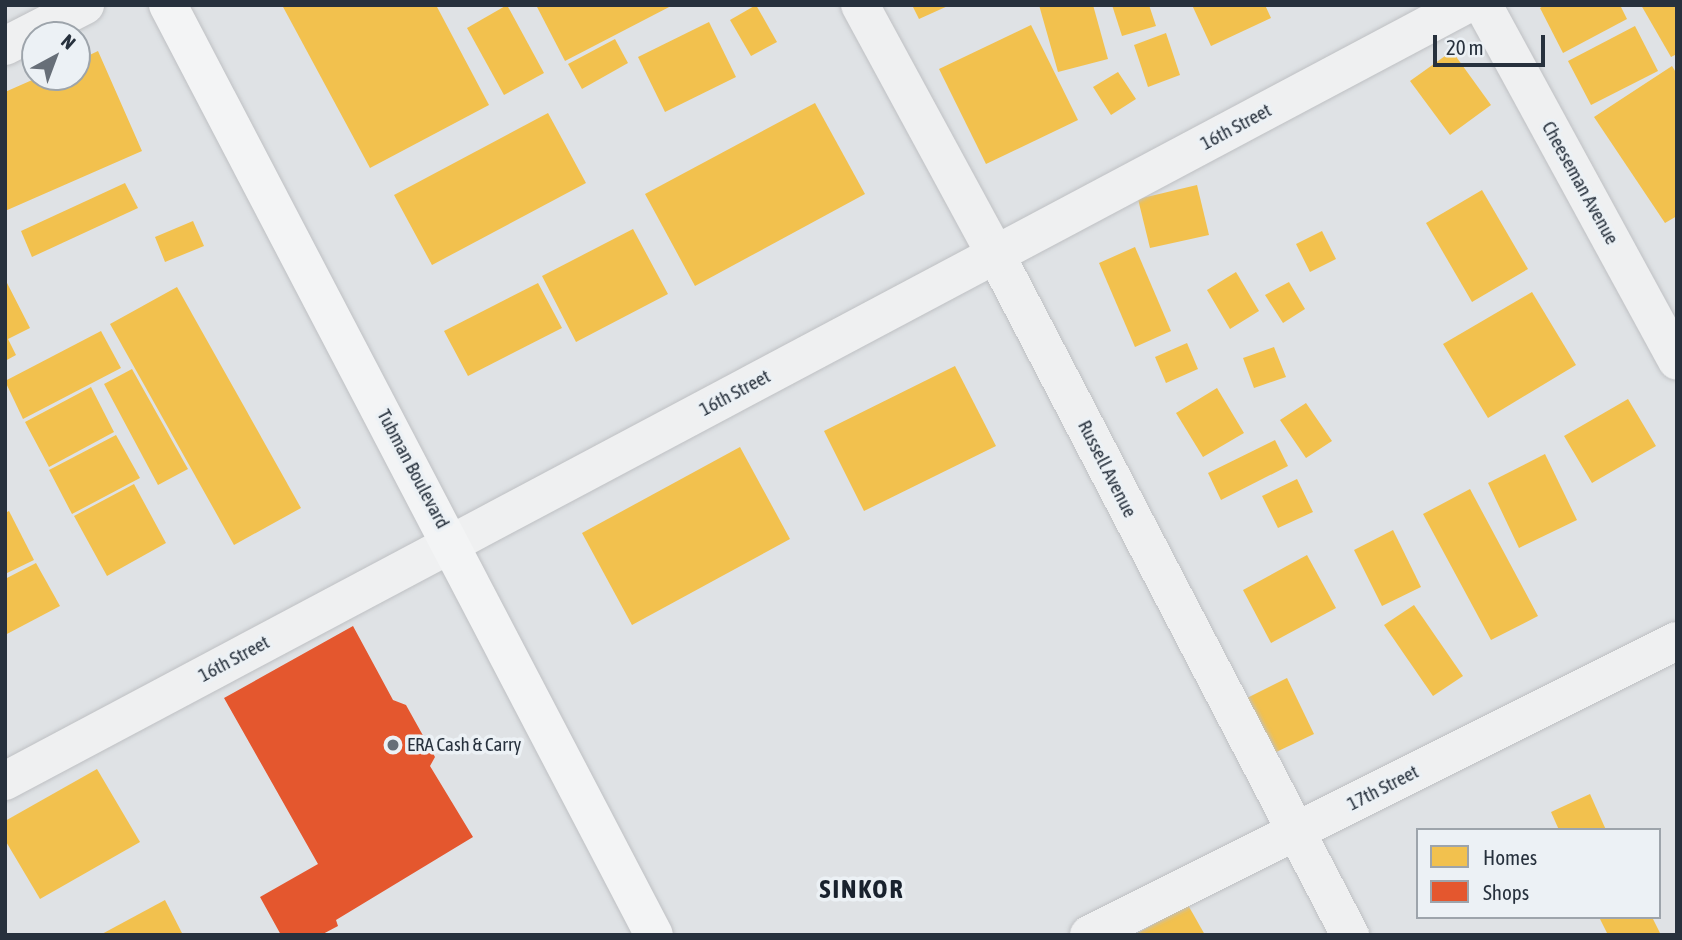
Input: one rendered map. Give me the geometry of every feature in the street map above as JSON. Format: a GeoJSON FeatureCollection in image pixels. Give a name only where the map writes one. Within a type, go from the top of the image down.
{"type":"FeatureCollection","features":[{"type":"Feature","properties":{"kind":"highway","name":"Tubman Boulevard"},"geometry":{"type":"LineString","coordinates":[[168,5],[453,543],[654,935]]}},
{"type":"Feature","properties":{"kind":"street"},"geometry":{"type":"LineString","coordinates":[[5,46],[85,5]]}},
{"type":"Feature","properties":{"kind":"street","name":"Russell Avenue"},"geometry":{"type":"LineString","coordinates":[[860,5],[996,255],[1350,935]]}},
{"type":"Feature","properties":{"kind":"street","name":"16th Street"},"geometry":{"type":"LineString","coordinates":[[5,782],[1465,5]]}},
{"type":"Feature","properties":{"kind":"street","name":"Cheeseman Avenue"},"geometry":{"type":"LineString","coordinates":[[1483,5],[1677,361]]}},
{"type":"Feature","properties":{"kind":"street","name":"17th Street"},"geometry":{"type":"LineString","coordinates":[[1089,935],[1677,641]]}},
{"type":"Feature","properties":{"kind":"building: Homes"},"geometry":{"type":"Polygon","coordinates":[[[282,5],[436,5],[489,105],[370,168],[282,5]]]}},
{"type":"Feature","properties":{"kind":"building: Homes"},"geometry":{"type":"Polygon","coordinates":[[[507,5],[544,73],[504,95],[467,28],[507,5]]]}},
{"type":"Feature","properties":{"kind":"building: Homes"},"geometry":{"type":"Polygon","coordinates":[[[536,5],[673,5],[565,61],[536,5]]]}},
{"type":"Feature","properties":{"kind":"building: Homes"},"geometry":{"type":"Polygon","coordinates":[[[756,5],[777,42],[751,56],[730,20],[756,5]]]}},
{"type":"Feature","properties":{"kind":"building: Homes"},"geometry":{"type":"Polygon","coordinates":[[[912,5],[950,5],[919,19],[912,5]]]}},
{"type":"Feature","properties":{"kind":"building: Homes"},"geometry":{"type":"Polygon","coordinates":[[[1039,5],[1093,5],[1108,59],[1058,72],[1039,5]]]}},
{"type":"Feature","properties":{"kind":"building: Homes"},"geometry":{"type":"Polygon","coordinates":[[[1112,5],[1149,5],[1156,26],[1122,36],[1112,5]]]}},
{"type":"Feature","properties":{"kind":"building: Homes"},"geometry":{"type":"Polygon","coordinates":[[[1192,5],[1265,5],[1271,18],[1211,46],[1192,5]]]}},
{"type":"Feature","properties":{"kind":"building: Homes"},"geometry":{"type":"Polygon","coordinates":[[[1545,5],[1620,5],[1627,19],[1563,53],[1540,8],[1545,5]]]}},
{"type":"Feature","properties":{"kind":"building: Homes"},"geometry":{"type":"Polygon","coordinates":[[[1641,5],[1677,5],[1677,54],[1671,57],[1641,5]]]}},
{"type":"Feature","properties":{"kind":"building: Homes"},"geometry":{"type":"Polygon","coordinates":[[[709,22],[736,77],[665,112],[638,57],[709,22]]]}},
{"type":"Feature","properties":{"kind":"building: Homes"},"geometry":{"type":"Polygon","coordinates":[[[1031,25],[1078,120],[986,164],[939,69],[1031,25]]]}},
{"type":"Feature","properties":{"kind":"building: Homes"},"geometry":{"type":"Polygon","coordinates":[[[1635,26],[1658,71],[1591,105],[1568,61],[1635,26]]]}},
{"type":"Feature","properties":{"kind":"building: Homes"},"geometry":{"type":"Polygon","coordinates":[[[1166,33],[1180,75],[1148,87],[1134,45],[1166,33]]]}},
{"type":"Feature","properties":{"kind":"building: Homes"},"geometry":{"type":"Polygon","coordinates":[[[615,39],[628,63],[582,89],[568,64],[615,39]]]}},
{"type":"Feature","properties":{"kind":"building: Homes"},"geometry":{"type":"Polygon","coordinates":[[[98,51],[142,151],[5,211],[5,92],[21,85],[21,91],[91,91],[91,54],[98,51]]]}},
{"type":"Feature","properties":{"kind":"building: Homes"},"geometry":{"type":"Polygon","coordinates":[[[1452,51],[1491,105],[1450,135],[1410,81],[1452,51]]]}},
{"type":"Feature","properties":{"kind":"building: Homes"},"geometry":{"type":"Polygon","coordinates":[[[1672,66],[1677,74],[1677,216],[1665,223],[1594,117],[1672,66]]]}},
{"type":"Feature","properties":{"kind":"building: Homes"},"geometry":{"type":"Polygon","coordinates":[[[1118,72],[1136,99],[1111,115],[1093,87],[1118,72]]]}},
{"type":"Feature","properties":{"kind":"building: Homes"},"geometry":{"type":"Polygon","coordinates":[[[815,103],[865,194],[695,286],[645,194],[815,103]]]}},
{"type":"Feature","properties":{"kind":"building: Homes"},"geometry":{"type":"Polygon","coordinates":[[[548,113],[586,183],[432,265],[394,195],[548,113]]]}},
{"type":"Feature","properties":{"kind":"building: Homes"},"geometry":{"type":"Polygon","coordinates":[[[125,183],[138,208],[32,257],[21,231],[125,183]]]}},
{"type":"Feature","properties":{"kind":"building: Homes"},"geometry":{"type":"Polygon","coordinates":[[[1197,185],[1209,235],[1150,248],[1138,199],[1197,185]]]}},
{"type":"Feature","properties":{"kind":"building: Homes"},"geometry":{"type":"Polygon","coordinates":[[[1482,190],[1528,269],[1472,302],[1426,223],[1482,190]]]}},
{"type":"Feature","properties":{"kind":"building: Homes"},"geometry":{"type":"Polygon","coordinates":[[[193,221],[204,246],[165,262],[155,237],[193,221]]]}},
{"type":"Feature","properties":{"kind":"building: Homes"},"geometry":{"type":"Polygon","coordinates":[[[633,229],[668,294],[576,342],[542,276],[633,229]]]}},
{"type":"Feature","properties":{"kind":"building: Homes"},"geometry":{"type":"Polygon","coordinates":[[[1322,231],[1336,259],[1310,272],[1296,244],[1322,231]]]}},
{"type":"Feature","properties":{"kind":"building: Homes"},"geometry":{"type":"Polygon","coordinates":[[[1135,247],[1171,331],[1135,347],[1099,263],[1135,247]]]}},
{"type":"Feature","properties":{"kind":"building: Homes"},"geometry":{"type":"Polygon","coordinates":[[[1236,272],[1259,311],[1230,329],[1207,290],[1236,272]]]}},
{"type":"Feature","properties":{"kind":"building: Homes"},"geometry":{"type":"Polygon","coordinates":[[[5,279],[30,328],[8,339],[16,355],[5,361],[5,279]]]}},
{"type":"Feature","properties":{"kind":"building: Homes"},"geometry":{"type":"Polygon","coordinates":[[[1289,282],[1305,309],[1283,323],[1265,295],[1289,282]]]}},
{"type":"Feature","properties":{"kind":"building: Homes"},"geometry":{"type":"Polygon","coordinates":[[[538,283],[562,328],[468,376],[444,331],[538,283]]]}},
{"type":"Feature","properties":{"kind":"building: Homes"},"geometry":{"type":"Polygon","coordinates":[[[177,287],[301,508],[234,545],[110,324],[177,287]]]}},
{"type":"Feature","properties":{"kind":"building: Homes"},"geometry":{"type":"Polygon","coordinates":[[[1532,292],[1576,365],[1488,418],[1443,344],[1532,292]]]}},
{"type":"Feature","properties":{"kind":"building: Homes"},"geometry":{"type":"Polygon","coordinates":[[[101,331],[121,368],[23,419],[5,381],[101,331]]]}},
{"type":"Feature","properties":{"kind":"building: Homes"},"geometry":{"type":"Polygon","coordinates":[[[1187,343],[1198,369],[1166,383],[1155,357],[1187,343]]]}},
{"type":"Feature","properties":{"kind":"building: Homes"},"geometry":{"type":"Polygon","coordinates":[[[1274,347],[1286,377],[1254,388],[1243,358],[1274,347]]]}},
{"type":"Feature","properties":{"kind":"building: Homes"},"geometry":{"type":"Polygon","coordinates":[[[955,366],[996,446],[864,511],[824,431],[955,366]]]}},
{"type":"Feature","properties":{"kind":"building: Homes"},"geometry":{"type":"Polygon","coordinates":[[[132,369],[188,469],[158,485],[104,384],[132,369]]]}},
{"type":"Feature","properties":{"kind":"building: Homes"},"geometry":{"type":"Polygon","coordinates":[[[91,387],[114,432],[49,467],[25,422],[91,387]]]}},
{"type":"Feature","properties":{"kind":"building: Homes"},"geometry":{"type":"Polygon","coordinates":[[[1217,388],[1244,433],[1203,457],[1176,413],[1217,388]]]}},
{"type":"Feature","properties":{"kind":"building: Homes"},"geometry":{"type":"Polygon","coordinates":[[[1628,399],[1656,446],[1592,483],[1564,436],[1628,399]]]}},
{"type":"Feature","properties":{"kind":"building: Homes"},"geometry":{"type":"Polygon","coordinates":[[[1306,403],[1332,441],[1306,458],[1280,420],[1306,403]]]}},
{"type":"Feature","properties":{"kind":"building: Homes"},"geometry":{"type":"Polygon","coordinates":[[[116,435],[140,478],[72,514],[49,470],[116,435]]]}},
{"type":"Feature","properties":{"kind":"building: Homes"},"geometry":{"type":"Polygon","coordinates":[[[1275,440],[1288,466],[1221,500],[1208,473],[1275,440]]]}},
{"type":"Feature","properties":{"kind":"building: Homes"},"geometry":{"type":"Polygon","coordinates":[[[740,447],[790,539],[632,625],[582,533],[740,447]]]}},
{"type":"Feature","properties":{"kind":"building: Homes"},"geometry":{"type":"Polygon","coordinates":[[[1545,454],[1577,520],[1519,548],[1488,483],[1545,454]]]}},
{"type":"Feature","properties":{"kind":"building: Homes"},"geometry":{"type":"Polygon","coordinates":[[[1297,479],[1313,512],[1278,528],[1262,496],[1297,479]]]}},
{"type":"Feature","properties":{"kind":"building: Homes"},"geometry":{"type":"Polygon","coordinates":[[[134,484],[166,543],[107,576],[74,516],[134,484]]]}},
{"type":"Feature","properties":{"kind":"building: Homes"},"geometry":{"type":"Polygon","coordinates":[[[1470,489],[1538,616],[1491,640],[1423,514],[1470,489]]]}},
{"type":"Feature","properties":{"kind":"building: Homes"},"geometry":{"type":"Polygon","coordinates":[[[9,511],[34,560],[5,574],[5,513],[9,511]]]}},
{"type":"Feature","properties":{"kind":"building: Homes"},"geometry":{"type":"Polygon","coordinates":[[[1393,530],[1421,587],[1382,606],[1354,550],[1393,530]]]}},
{"type":"Feature","properties":{"kind":"building: Homes"},"geometry":{"type":"Polygon","coordinates":[[[1307,555],[1336,608],[1271,643],[1243,590],[1307,555]]]}},
{"type":"Feature","properties":{"kind":"building: Homes"},"geometry":{"type":"Polygon","coordinates":[[[36,563],[60,606],[5,635],[5,579],[36,563]]]}},
{"type":"Feature","properties":{"kind":"building: Homes"},"geometry":{"type":"Polygon","coordinates":[[[1414,605],[1463,676],[1433,696],[1384,625],[1414,605]]]}},
{"type":"Feature","properties":{"kind":"building: Homes"},"geometry":{"type":"Polygon","coordinates":[[[1287,678],[1314,734],[1270,755],[1243,700],[1287,678]]]}},
{"type":"Feature","properties":{"kind":"building: Homes"},"geometry":{"type":"Polygon","coordinates":[[[97,769],[140,842],[40,899],[5,840],[5,821],[97,769]]]}},
{"type":"Feature","properties":{"kind":"building: Homes"},"geometry":{"type":"Polygon","coordinates":[[[1590,794],[1605,828],[1558,828],[1551,812],[1590,794]]]}},
{"type":"Feature","properties":{"kind":"building: Homes"},"geometry":{"type":"Polygon","coordinates":[[[165,900],[183,935],[100,935],[165,900]]]}},
{"type":"Feature","properties":{"kind":"building: Homes"},"geometry":{"type":"Polygon","coordinates":[[[1188,905],[1205,935],[1134,935],[1188,905]]]}},
{"type":"Feature","properties":{"kind":"building: Homes"},"geometry":{"type":"Polygon","coordinates":[[[1600,919],[1653,919],[1661,935],[1608,935],[1600,919]]]}},
{"type":"Feature","properties":{"kind":"building: Shops"},"geometry":{"type":"Polygon","coordinates":[[[353,626],[393,700],[406,705],[435,757],[430,766],[473,837],[336,920],[338,926],[321,935],[281,935],[260,897],[318,864],[224,698],[353,626]]]}},
{"type":"Feature","properties":{"kind":"place","name":"ERA Cash & Carry"},"geometry":{"type":"Point","coordinates":[393,745]}},
{"type":"Feature","properties":{"kind":"district","name":"SINKOR"},"geometry":{"type":"Point","coordinates":[862,890]}}]}
